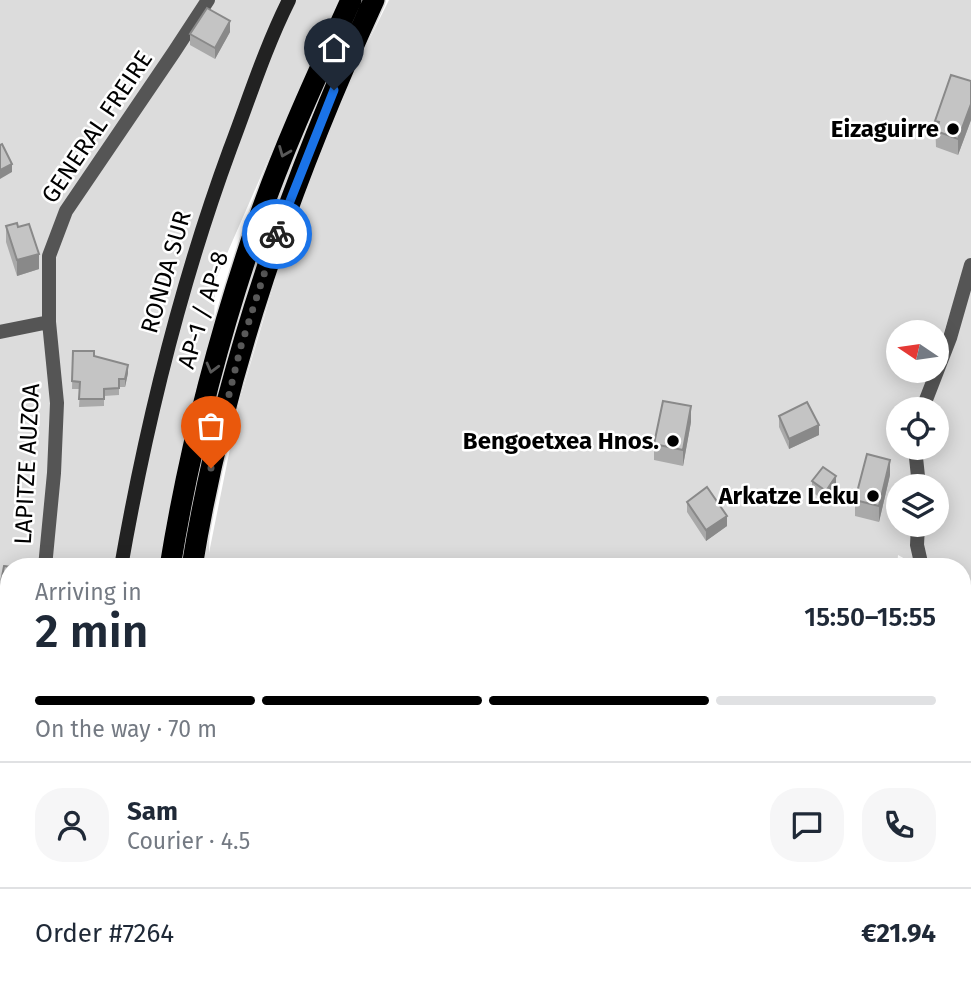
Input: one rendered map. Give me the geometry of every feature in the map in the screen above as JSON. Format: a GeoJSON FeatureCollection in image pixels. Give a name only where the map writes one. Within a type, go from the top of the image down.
{"type":"FeatureCollection","features":[{"type":"Feature","properties":{"kind":"highway","name":"AP-1 / AP-8"},"geometry":{"type":"LineString","coordinates":[[172,558],[188,464],[203,402],[242,268],[281,160],[351,0]]}},
{"type":"Feature","properties":{"kind":"highway","name":"AP-1 / AP-8"},"geometry":{"type":"LineString","coordinates":[[194,558],[224,407],[259,286],[302,167],[374,0]]}},
{"type":"Feature","properties":{"kind":"main road","name":"RONDA SUR"},"geometry":{"type":"LineString","coordinates":[[123,558],[149,423],[198,240],[259,69],[289,0]]}},
{"type":"Feature","properties":{"kind":"street","name":"GENERAL FREIRE"},"geometry":{"type":"LineString","coordinates":[[49,322],[49,256],[66,211],[208,0]]}},
{"type":"Feature","properties":{"kind":"street"},"geometry":{"type":"LineString","coordinates":[[927,397],[950,338],[971,265]]}},
{"type":"Feature","properties":{"kind":"street"},"geometry":{"type":"LineString","coordinates":[[0,332],[49,322]]}},
{"type":"Feature","properties":{"kind":"street","name":"LAPITZE AUZOA"},"geometry":{"type":"LineString","coordinates":[[46,558],[57,403],[49,322]]}},
{"type":"Feature","properties":{"kind":"street"},"geometry":{"type":"LineString","coordinates":[[918,537],[920,558]]}},
{"type":"Feature","properties":{"kind":"shaded area"},"geometry":{"type":"Polygon","coordinates":[[[0,0],[338,0],[215,281],[209,553],[240,399],[279,267],[335,108],[389,0],[971,0],[971,275],[963,273],[948,320],[886,320],[886,383],[928,383],[921,397],[886,397],[886,460],[913,460],[914,474],[886,474],[886,537],[915,537],[914,558],[898,555],[898,558],[0,558],[0,0]]]}},
{"type":"Feature","properties":{"kind":"shaded area"},"geometry":{"type":"Polygon","coordinates":[[[971,282],[971,558],[924,558],[923,537],[949,537],[949,474],[922,474],[920,460],[949,460],[949,397],[932,397],[939,383],[949,383],[949,357],[971,282]]]}},
{"type":"Feature","properties":{"kind":"building"},"geometry":{"type":"Polygon","coordinates":[[[207,8],[230,21],[215,48],[190,34],[207,8]]]}},
{"type":"Feature","properties":{"kind":"building","name":"Eizaguirre"},"geometry":{"type":"Polygon","coordinates":[[[951,75],[971,81],[971,104],[958,139],[936,131],[939,122],[935,121],[951,75]]]}},
{"type":"Feature","properties":{"kind":"building"},"geometry":{"type":"Polygon","coordinates":[[[2,144],[12,164],[0,170],[0,145],[2,144]]]}},
{"type":"Feature","properties":{"kind":"building"},"geometry":{"type":"Polygon","coordinates":[[[17,223],[18,227],[29,224],[39,254],[17,260],[6,226],[17,223]]]}},
{"type":"Feature","properties":{"kind":"building"},"geometry":{"type":"Polygon","coordinates":[[[73,351],[94,351],[94,356],[128,365],[125,379],[119,379],[119,388],[104,389],[104,399],[79,399],[80,382],[72,381],[73,351]]]}},
{"type":"Feature","properties":{"kind":"building"},"geometry":{"type":"Polygon","coordinates":[[[663,401],[691,406],[683,450],[654,444],[663,401]]]}},
{"type":"Feature","properties":{"kind":"building"},"geometry":{"type":"Polygon","coordinates":[[[807,402],[819,425],[789,439],[779,416],[807,402]]]}},
{"type":"Feature","properties":{"kind":"building"},"geometry":{"type":"Polygon","coordinates":[[[867,454],[890,460],[879,506],[855,500],[867,454]]]}},
{"type":"Feature","properties":{"kind":"building"},"geometry":{"type":"Polygon","coordinates":[[[823,467],[836,476],[826,491],[812,481],[823,467]]]}},
{"type":"Feature","properties":{"kind":"building"},"geometry":{"type":"Polygon","coordinates":[[[707,487],[727,516],[706,530],[687,502],[707,487]]]}},
{"type":"Feature","properties":{"kind":"way so far"},"geometry":{"type":"LineString","coordinates":[[211,468],[241,346],[277,234]]}},
{"type":"Feature","properties":{"kind":"place","name":"Eizaguirre"},"geometry":{"type":"Point","coordinates":[953,129]}},
{"type":"Feature","properties":{"kind":"place","name":"Bengoetxea Hnos."},"geometry":{"type":"Point","coordinates":[673,441]}},
{"type":"Feature","properties":{"kind":"place","name":"Arkatze Leku"},"geometry":{"type":"Point","coordinates":[873,496]}},
{"type":"Feature","properties":{"kind":"route"},"geometry":{"type":"LineString","coordinates":[[277,234],[334,90]]}}]}
